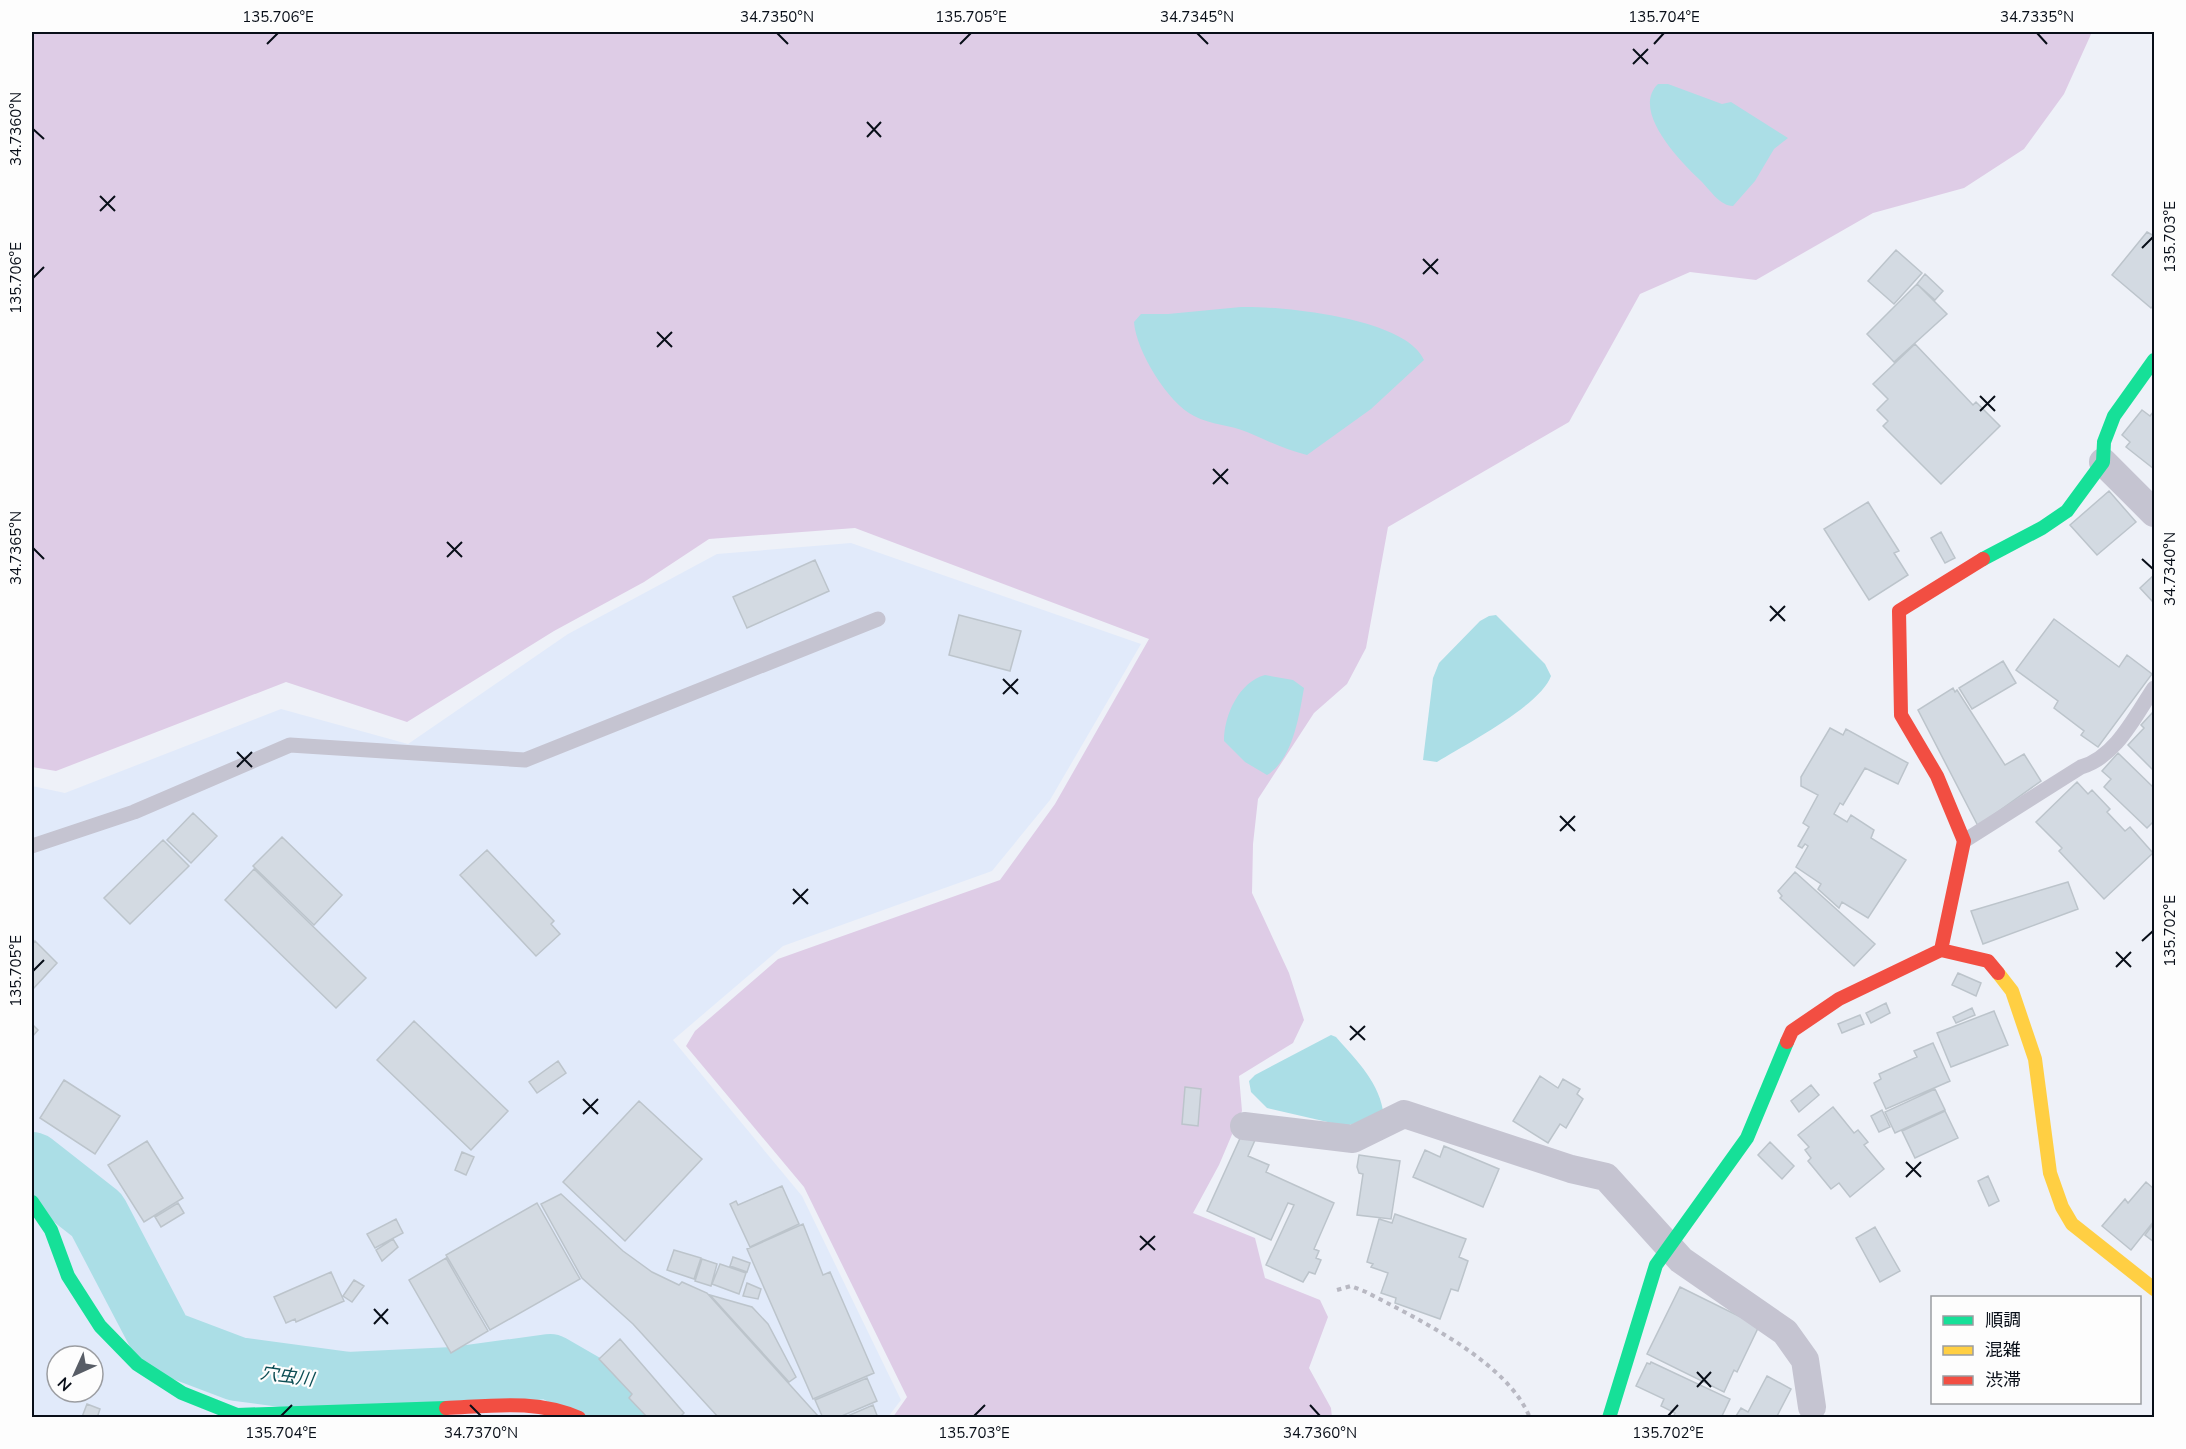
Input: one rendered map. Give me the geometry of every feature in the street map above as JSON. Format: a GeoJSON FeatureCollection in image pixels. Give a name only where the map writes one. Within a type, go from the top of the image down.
{"type":"FeatureCollection","features":[{"type":"Feature","properties":{"kind":"street"},"geometry":{"type":"LineString","coordinates":[[1941,950],[1964,841],[1937,776],[1901,715],[1899,611],[1969,566],[2042,528],[2067,512],[2103,462],[2104,442],[2114,416],[2154,360]]}},
{"type":"Feature","properties":{"kind":"street"},"geometry":{"type":"LineString","coordinates":[[2103,462],[2154,513]]}},
{"type":"Feature","properties":{"kind":"street"},"geometry":{"type":"LineString","coordinates":[[1609,1418],[1656,1265],[1668,1245],[1747,1138],[1792,1031],[1839,999],[1941,950],[1988,961],[2012,991],[2035,1059],[2049,1173],[2062,1207],[2072,1224],[2154,1289]]}},
{"type":"Feature","properties":{"kind":"street"},"geometry":{"type":"LineString","coordinates":[[1244,1126],[1353,1139],[1404,1114],[1571,1169],[1606,1177],[1681,1260],[1785,1332],[1804,1360],[1812,1407]]}},
{"type":"Feature","properties":{"kind":"street"},"geometry":{"type":"LineString","coordinates":[[32,1202],[48,1224],[64,1267],[84,1307],[116,1347],[157,1380],[207,1405],[237,1415],[525,1405],[558,1409],[579,1418]]}},
{"type":"Feature","properties":{"kind":"lane"},"geometry":{"type":"LineString","coordinates":[[32,846],[134,812],[290,745],[525,760],[878,619]]}},
{"type":"Feature","properties":{"kind":"lane"},"geometry":{"type":"LineString","coordinates":[[1964,841],[2081,767],[2094,763],[2119,740],[2154,687]]}},
{"type":"Feature","properties":{"kind":"path"},"geometry":{"type":"LineString","coordinates":[[1336,1290],[1351,1286],[1366,1292],[1484,1361],[1506,1381],[1525,1404],[1530,1418]]}},
{"type":"Feature","properties":{"kind":"shaded area"},"geometry":{"type":"Polygon","coordinates":[[[32,32],[2092,32],[2064,94],[2024,149],[1964,188],[1873,213],[1756,280],[1690,272],[1640,294],[1569,422],[1388,527],[1366,648],[1347,684],[1314,713],[1258,799],[1253,844],[1252,893],[1289,973],[1304,1020],[1293,1043],[1239,1076],[1242,1111],[1219,1165],[1193,1213],[1255,1238],[1265,1278],[1320,1300],[1328,1317],[1309,1368],[1331,1408],[1332,1418],[893,1417],[907,1397],[804,1187],[686,1046],[695,1031],[778,959],[1000,880],[1055,804],[1149,639],[855,528],[709,539],[644,582],[554,631],[407,722],[286,682],[56,771],[32,767],[32,32]]]}},
{"type":"Feature","properties":{"kind":"shaded area"},"geometry":{"type":"Polygon","coordinates":[[[851,543],[1141,644],[1050,800],[992,871],[783,946],[673,1040],[802,1196],[901,1400],[888,1417],[32,1418],[32,786],[65,793],[281,709],[408,744],[568,634],[717,554],[851,543]]]}},
{"type":"Feature","properties":{"kind":"water"},"geometry":{"type":"Polygon","coordinates":[[[1658,84],[1668,84],[1722,104],[1731,102],[1788,138],[1774,149],[1755,181],[1733,206],[1715,197],[1682,162],[1662,136],[1654,122],[1650,108],[1651,95],[1658,84]]]}},
{"type":"Feature","properties":{"kind":"water"},"geometry":{"type":"Polygon","coordinates":[[[1241,307],[1312,312],[1369,325],[1394,334],[1413,346],[1424,360],[1371,409],[1307,455],[1299,453],[1241,430],[1201,419],[1184,409],[1155,375],[1136,334],[1134,322],[1141,314],[1168,314],[1241,307]]]}},
{"type":"Feature","properties":{"kind":"water"},"geometry":{"type":"Polygon","coordinates":[[[1496,615],[1545,664],[1551,676],[1533,700],[1501,724],[1437,762],[1423,760],[1433,678],[1439,663],[1480,621],[1496,615]]]}},
{"type":"Feature","properties":{"kind":"water"},"geometry":{"type":"Polygon","coordinates":[[[1265,675],[1293,680],[1304,688],[1297,724],[1289,748],[1276,768],[1267,775],[1245,762],[1224,741],[1227,721],[1235,701],[1248,685],[1265,675]]]}},
{"type":"Feature","properties":{"kind":"water"},"geometry":{"type":"Polygon","coordinates":[[[1331,1035],[1336,1037],[1352,1055],[1373,1083],[1382,1104],[1384,1116],[1345,1126],[1267,1108],[1251,1092],[1249,1081],[1255,1075],[1331,1035]]]}},
{"type":"Feature","properties":{"kind":"building"},"geometry":{"type":"Polygon","coordinates":[[[2147,232],[2154,236],[2154,305],[2151,308],[2112,275],[2147,232]]]}},
{"type":"Feature","properties":{"kind":"building"},"geometry":{"type":"Polygon","coordinates":[[[1896,250],[1922,273],[1894,304],[1868,281],[1896,250]]]}},
{"type":"Feature","properties":{"kind":"building"},"geometry":{"type":"Polygon","coordinates":[[[1925,274],[1943,291],[1935,300],[1917,284],[1925,274]]]}},
{"type":"Feature","properties":{"kind":"building"},"geometry":{"type":"Polygon","coordinates":[[[1917,284],[1947,314],[1894,362],[1867,334],[1917,284]]]}},
{"type":"Feature","properties":{"kind":"building"},"geometry":{"type":"Polygon","coordinates":[[[1915,344],[1973,405],[1976,402],[2000,426],[1941,484],[1883,426],[1888,421],[1877,410],[1888,399],[1873,384],[1915,344]]]}},
{"type":"Feature","properties":{"kind":"building"},"geometry":{"type":"Polygon","coordinates":[[[2142,410],[2150,416],[2154,411],[2154,469],[2126,447],[2130,442],[2122,435],[2142,410]]]}},
{"type":"Feature","properties":{"kind":"building"},"geometry":{"type":"Polygon","coordinates":[[[2109,491],[2136,522],[2097,555],[2070,525],[2109,491]]]}},
{"type":"Feature","properties":{"kind":"building"},"geometry":{"type":"Polygon","coordinates":[[[1868,502],[1899,551],[1894,553],[1908,575],[1869,600],[1824,529],[1868,502]]]}},
{"type":"Feature","properties":{"kind":"building"},"geometry":{"type":"Polygon","coordinates":[[[1941,532],[1955,558],[1945,563],[1931,538],[1941,532]]]}},
{"type":"Feature","properties":{"kind":"building"},"geometry":{"type":"Polygon","coordinates":[[[815,560],[829,591],[747,628],[733,597],[815,560]]]}},
{"type":"Feature","properties":{"kind":"building"},"geometry":{"type":"Polygon","coordinates":[[[2154,575],[2154,603],[2140,588],[2154,575]]]}},
{"type":"Feature","properties":{"kind":"building"},"geometry":{"type":"Polygon","coordinates":[[[959,615],[1021,631],[1010,671],[949,655],[959,615]]]}},
{"type":"Feature","properties":{"kind":"building"},"geometry":{"type":"Polygon","coordinates":[[[2054,619],[2119,667],[2127,655],[2152,674],[2098,747],[2081,735],[2084,731],[2054,708],[2058,701],[2016,670],[2054,619]]]}},
{"type":"Feature","properties":{"kind":"building"},"geometry":{"type":"Polygon","coordinates":[[[2003,661],[2016,683],[1972,709],[1959,688],[2003,661]]]}},
{"type":"Feature","properties":{"kind":"building"},"geometry":{"type":"Polygon","coordinates":[[[1953,688],[1955,692],[1957,690],[2005,765],[2024,754],[2041,781],[1978,826],[1918,710],[1953,688]]]}},
{"type":"Feature","properties":{"kind":"building"},"geometry":{"type":"Polygon","coordinates":[[[2154,711],[2154,771],[2128,745],[2144,728],[2141,725],[2154,711]]]}},
{"type":"Feature","properties":{"kind":"building"},"geometry":{"type":"Polygon","coordinates":[[[1830,728],[1843,735],[1846,729],[1908,763],[1898,784],[1865,768],[1843,805],[1840,803],[1834,814],[1847,822],[1851,815],[1874,830],[1871,838],[1906,860],[1868,918],[1842,902],[1839,908],[1818,889],[1821,884],[1796,867],[1808,846],[1805,844],[1802,848],[1798,846],[1809,827],[1803,823],[1818,795],[1801,786],[1801,777],[1830,728]]]}},
{"type":"Feature","properties":{"kind":"building"},"geometry":{"type":"Polygon","coordinates":[[[2118,753],[2154,788],[2154,821],[2147,828],[2104,787],[2111,779],[2102,771],[2118,753]]]}},
{"type":"Feature","properties":{"kind":"building"},"geometry":{"type":"Polygon","coordinates":[[[2077,782],[2088,794],[2092,790],[2110,809],[2107,812],[2125,831],[2130,827],[2153,853],[2104,899],[2059,851],[2062,848],[2036,822],[2077,782]]]}},
{"type":"Feature","properties":{"kind":"building"},"geometry":{"type":"Polygon","coordinates":[[[193,813],[217,836],[191,863],[167,840],[193,813]]]}},
{"type":"Feature","properties":{"kind":"building"},"geometry":{"type":"Polygon","coordinates":[[[282,837],[342,895],[314,925],[253,866],[282,837]]]}},
{"type":"Feature","properties":{"kind":"building"},"geometry":{"type":"Polygon","coordinates":[[[163,840],[189,866],[130,924],[104,898],[163,840]]]}},
{"type":"Feature","properties":{"kind":"building"},"geometry":{"type":"Polygon","coordinates":[[[487,850],[554,921],[551,924],[560,934],[536,956],[460,875],[487,850]]]}},
{"type":"Feature","properties":{"kind":"building"},"geometry":{"type":"Polygon","coordinates":[[[254,869],[366,978],[336,1008],[225,900],[254,869]]]}},
{"type":"Feature","properties":{"kind":"building"},"geometry":{"type":"Polygon","coordinates":[[[1795,872],[1875,944],[1854,966],[1780,898],[1782,896],[1778,891],[1795,872]]]}},
{"type":"Feature","properties":{"kind":"building"},"geometry":{"type":"Polygon","coordinates":[[[2068,882],[2078,909],[1983,944],[1971,911],[2068,882]]]}},
{"type":"Feature","properties":{"kind":"building"},"geometry":{"type":"Polygon","coordinates":[[[35,941],[57,963],[32,990],[32,945],[35,941]]]}},
{"type":"Feature","properties":{"kind":"building"},"geometry":{"type":"Polygon","coordinates":[[[1958,973],[1981,983],[1976,996],[1952,985],[1958,973]]]}},
{"type":"Feature","properties":{"kind":"building"},"geometry":{"type":"Polygon","coordinates":[[[1886,1003],[1890,1013],[1871,1023],[1866,1013],[1886,1003]]]}},
{"type":"Feature","properties":{"kind":"building"},"geometry":{"type":"Polygon","coordinates":[[[1972,1008],[1975,1015],[1956,1023],[1953,1017],[1972,1008]]]}},
{"type":"Feature","properties":{"kind":"building"},"geometry":{"type":"Polygon","coordinates":[[[1994,1011],[2008,1045],[1951,1067],[1937,1033],[1994,1011]]]}},
{"type":"Feature","properties":{"kind":"building"},"geometry":{"type":"Polygon","coordinates":[[[1860,1015],[1864,1024],[1842,1033],[1838,1024],[1860,1015]]]}},
{"type":"Feature","properties":{"kind":"building"},"geometry":{"type":"Polygon","coordinates":[[[414,1021],[508,1111],[471,1150],[377,1060],[414,1021]]]}},
{"type":"Feature","properties":{"kind":"building"},"geometry":{"type":"Polygon","coordinates":[[[32,1024],[38,1030],[32,1037],[32,1024]]]}},
{"type":"Feature","properties":{"kind":"building"},"geometry":{"type":"Polygon","coordinates":[[[1933,1043],[1950,1081],[1886,1109],[1874,1083],[1881,1079],[1879,1074],[1917,1057],[1914,1051],[1933,1043]]]}},
{"type":"Feature","properties":{"kind":"building"},"geometry":{"type":"Polygon","coordinates":[[[558,1061],[566,1073],[537,1093],[529,1082],[558,1061]]]}},
{"type":"Feature","properties":{"kind":"building"},"geometry":{"type":"Polygon","coordinates":[[[1540,1076],[1558,1088],[1563,1079],[1580,1089],[1577,1094],[1583,1099],[1566,1128],[1560,1124],[1548,1143],[1513,1121],[1540,1076]]]}},
{"type":"Feature","properties":{"kind":"building"},"geometry":{"type":"Polygon","coordinates":[[[64,1080],[120,1116],[95,1154],[40,1118],[64,1080]]]}},
{"type":"Feature","properties":{"kind":"building"},"geometry":{"type":"Polygon","coordinates":[[[1811,1085],[1819,1095],[1799,1112],[1791,1101],[1811,1085]]]}},
{"type":"Feature","properties":{"kind":"building"},"geometry":{"type":"Polygon","coordinates":[[[1185,1087],[1201,1089],[1198,1126],[1182,1124],[1185,1087]]]}},
{"type":"Feature","properties":{"kind":"building"},"geometry":{"type":"Polygon","coordinates":[[[1935,1089],[1945,1110],[1895,1133],[1885,1112],[1935,1089]]]}},
{"type":"Feature","properties":{"kind":"building"},"geometry":{"type":"Polygon","coordinates":[[[639,1101],[702,1159],[625,1241],[563,1182],[639,1101]]]}},
{"type":"Feature","properties":{"kind":"building"},"geometry":{"type":"Polygon","coordinates":[[[1833,1107],[1854,1133],[1858,1130],[1868,1142],[1864,1145],[1884,1169],[1850,1197],[1839,1183],[1831,1189],[1808,1161],[1811,1158],[1805,1150],[1809,1147],[1798,1135],[1833,1107]]]}},
{"type":"Feature","properties":{"kind":"building"},"geometry":{"type":"Polygon","coordinates":[[[1882,1110],[1890,1127],[1879,1132],[1871,1116],[1882,1110]]]}},
{"type":"Feature","properties":{"kind":"building"},"geometry":{"type":"Polygon","coordinates":[[[1945,1111],[1958,1138],[1915,1158],[1902,1131],[1945,1111]]]}},
{"type":"Feature","properties":{"kind":"building"},"geometry":{"type":"Polygon","coordinates":[[[1242,1134],[1255,1140],[1248,1156],[1269,1165],[1266,1172],[1334,1203],[1314,1249],[1319,1251],[1316,1258],[1321,1260],[1315,1274],[1309,1272],[1303,1282],[1266,1265],[1294,1205],[1288,1203],[1271,1240],[1207,1211],[1242,1134]]]}},
{"type":"Feature","properties":{"kind":"building"},"geometry":{"type":"Polygon","coordinates":[[[147,1141],[183,1198],[144,1222],[108,1165],[147,1141]]]}},
{"type":"Feature","properties":{"kind":"building"},"geometry":{"type":"Polygon","coordinates":[[[1770,1142],[1794,1166],[1782,1179],[1758,1155],[1770,1142]]]}},
{"type":"Feature","properties":{"kind":"building"},"geometry":{"type":"Polygon","coordinates":[[[1444,1146],[1499,1169],[1483,1207],[1413,1177],[1425,1150],[1440,1157],[1444,1146]]]}},
{"type":"Feature","properties":{"kind":"building"},"geometry":{"type":"Polygon","coordinates":[[[462,1152],[474,1157],[466,1175],[455,1170],[462,1152]]]}},
{"type":"Feature","properties":{"kind":"building"},"geometry":{"type":"Polygon","coordinates":[[[1359,1155],[1400,1161],[1391,1219],[1357,1215],[1363,1174],[1359,1173],[1357,1167],[1359,1155]]]}},
{"type":"Feature","properties":{"kind":"building"},"geometry":{"type":"Polygon","coordinates":[[[1988,1176],[1999,1201],[1989,1206],[1978,1181],[1988,1176]]]}},
{"type":"Feature","properties":{"kind":"building"},"geometry":{"type":"Polygon","coordinates":[[[2146,1182],[2154,1189],[2154,1221],[2131,1250],[2102,1226],[2125,1199],[2128,1203],[2146,1182]]]}},
{"type":"Feature","properties":{"kind":"building"},"geometry":{"type":"Polygon","coordinates":[[[782,1186],[799,1224],[750,1247],[730,1204],[736,1201],[738,1205],[782,1186]]]}},
{"type":"Feature","properties":{"kind":"building"},"geometry":{"type":"Polygon","coordinates":[[[561,1194],[623,1251],[652,1272],[679,1285],[682,1282],[707,1293],[818,1416],[719,1418],[633,1324],[582,1278],[541,1204],[561,1194]]]}},
{"type":"Feature","properties":{"kind":"building"},"geometry":{"type":"Polygon","coordinates":[[[178,1203],[184,1213],[161,1227],[155,1217],[178,1203]]]}},
{"type":"Feature","properties":{"kind":"building"},"geometry":{"type":"Polygon","coordinates":[[[537,1203],[580,1279],[490,1330],[446,1255],[537,1203]]]}},
{"type":"Feature","properties":{"kind":"building"},"geometry":{"type":"Polygon","coordinates":[[[1395,1214],[1466,1239],[1459,1257],[1468,1261],[1458,1291],[1451,1289],[1440,1319],[1395,1303],[1396,1298],[1381,1293],[1388,1273],[1371,1267],[1373,1264],[1367,1262],[1379,1219],[1392,1223],[1395,1214]]]}},
{"type":"Feature","properties":{"kind":"building"},"geometry":{"type":"Polygon","coordinates":[[[396,1219],[403,1233],[375,1248],[367,1234],[396,1219]]]}},
{"type":"Feature","properties":{"kind":"building"},"geometry":{"type":"Polygon","coordinates":[[[2154,1223],[2154,1242],[2145,1235],[2154,1223]]]}},
{"type":"Feature","properties":{"kind":"building"},"geometry":{"type":"Polygon","coordinates":[[[803,1224],[823,1275],[830,1272],[874,1373],[813,1399],[747,1249],[803,1224]]]}},
{"type":"Feature","properties":{"kind":"building"},"geometry":{"type":"Polygon","coordinates":[[[1875,1227],[1900,1271],[1880,1282],[1856,1238],[1875,1227]]]}},
{"type":"Feature","properties":{"kind":"building"},"geometry":{"type":"Polygon","coordinates":[[[393,1239],[398,1247],[382,1261],[376,1250],[393,1239]]]}},
{"type":"Feature","properties":{"kind":"building"},"geometry":{"type":"Polygon","coordinates":[[[674,1250],[701,1258],[694,1279],[667,1270],[674,1250]]]}},
{"type":"Feature","properties":{"kind":"building"},"geometry":{"type":"Polygon","coordinates":[[[733,1257],[750,1263],[747,1272],[730,1266],[733,1257]]]}},
{"type":"Feature","properties":{"kind":"building"},"geometry":{"type":"Polygon","coordinates":[[[446,1258],[488,1331],[451,1353],[409,1280],[446,1258]]]}},
{"type":"Feature","properties":{"kind":"building"},"geometry":{"type":"Polygon","coordinates":[[[702,1259],[717,1264],[711,1286],[695,1281],[702,1259]]]}},
{"type":"Feature","properties":{"kind":"building"},"geometry":{"type":"Polygon","coordinates":[[[720,1264],[746,1273],[739,1294],[712,1284],[720,1264]]]}},
{"type":"Feature","properties":{"kind":"building"},"geometry":{"type":"Polygon","coordinates":[[[331,1272],[344,1301],[296,1322],[295,1319],[286,1323],[274,1297],[331,1272]]]}},
{"type":"Feature","properties":{"kind":"building"},"geometry":{"type":"Polygon","coordinates":[[[354,1280],[364,1286],[352,1302],[343,1296],[354,1280]]]}},
{"type":"Feature","properties":{"kind":"building"},"geometry":{"type":"Polygon","coordinates":[[[747,1283],[761,1289],[758,1299],[743,1296],[747,1283]]]}},
{"type":"Feature","properties":{"kind":"building"},"geometry":{"type":"Polygon","coordinates":[[[1680,1287],[1759,1326],[1737,1372],[1734,1370],[1724,1392],[1647,1354],[1680,1287]]]}},
{"type":"Feature","properties":{"kind":"building"},"geometry":{"type":"Polygon","coordinates":[[[710,1295],[752,1307],[768,1324],[796,1377],[789,1382],[710,1295]]]}},
{"type":"Feature","properties":{"kind":"building"},"geometry":{"type":"Polygon","coordinates":[[[620,1339],[684,1413],[679,1418],[648,1418],[629,1398],[632,1394],[599,1359],[620,1339]]]}},
{"type":"Feature","properties":{"kind":"building"},"geometry":{"type":"Polygon","coordinates":[[[1651,1362],[1730,1399],[1721,1418],[1673,1418],[1675,1413],[1661,1406],[1664,1399],[1636,1386],[1647,1363],[1651,1362]]]}},
{"type":"Feature","properties":{"kind":"building"},"geometry":{"type":"Polygon","coordinates":[[[1767,1376],[1791,1389],[1776,1418],[1736,1416],[1741,1408],[1748,1412],[1767,1376]]]}},
{"type":"Feature","properties":{"kind":"building"},"geometry":{"type":"Polygon","coordinates":[[[867,1378],[877,1401],[837,1418],[823,1418],[815,1400],[867,1378]]]}},
{"type":"Feature","properties":{"kind":"building"},"geometry":{"type":"Polygon","coordinates":[[[87,1404],[100,1409],[97,1418],[82,1417],[87,1404]]]}},
{"type":"Feature","properties":{"kind":"building"},"geometry":{"type":"Polygon","coordinates":[[[873,1405],[878,1418],[843,1418],[873,1405]]]}},
{"type":"Feature","properties":{"kind":"waterway","name":"穴虫川"},"geometry":{"type":"LineString","coordinates":[[32,1164],[97,1215],[163,1341],[237,1369],[348,1384],[454,1379],[550,1366],[602,1396],[624,1418]]}},
{"type":"Feature","properties":{"kind":"traffic: fast"},"geometry":{"type":"LineString","coordinates":[[1983,559],[2042,528],[2067,511],[2103,462],[2104,442],[2114,416],[2154,360]]}},
{"type":"Feature","properties":{"kind":"traffic: fast"},"geometry":{"type":"LineString","coordinates":[[1609,1418],[1656,1265],[1747,1138],[1787,1042]]}},
{"type":"Feature","properties":{"kind":"traffic: fast"},"geometry":{"type":"LineString","coordinates":[[32,1202],[51,1230],[68,1276],[100,1326],[137,1364],[182,1393],[237,1415],[446,1408]]}},
{"type":"Feature","properties":{"kind":"traffic: slow"},"geometry":{"type":"LineString","coordinates":[[1998,973],[2012,991],[2035,1059],[2050,1173],[2062,1207],[2072,1224],[2154,1289]]}},
{"type":"Feature","properties":{"kind":"traffic: jam"},"geometry":{"type":"LineString","coordinates":[[1941,950],[1964,841],[1937,776],[1901,715],[1899,611],[1983,559]]}},
{"type":"Feature","properties":{"kind":"traffic: jam"},"geometry":{"type":"LineString","coordinates":[[1787,1042],[1792,1031],[1839,999],[1941,950],[1988,961],[1998,973]]}},
{"type":"Feature","properties":{"kind":"traffic: jam"},"geometry":{"type":"LineString","coordinates":[[446,1408],[530,1406],[547,1408],[579,1418]]}}]}
